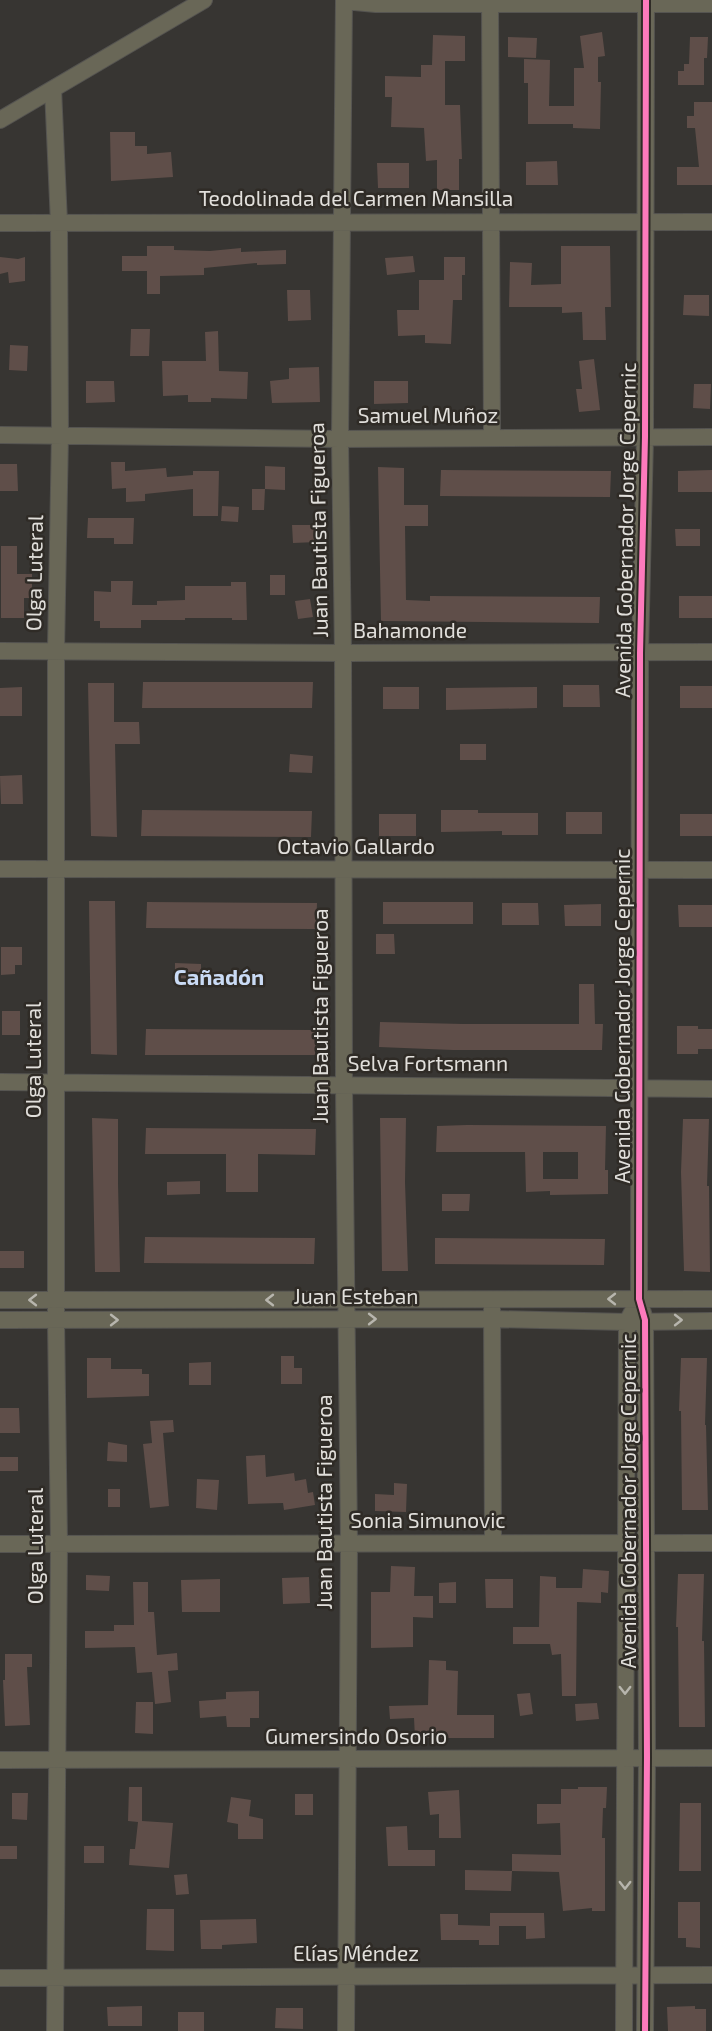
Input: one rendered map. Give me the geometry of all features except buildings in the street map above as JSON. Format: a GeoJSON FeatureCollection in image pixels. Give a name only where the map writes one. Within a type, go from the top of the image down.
{"type":"FeatureCollection","features":[{"type":"Feature","properties":{"kind":"street"},"geometry":{"type":"LineString","coordinates":[[0,120],[204,0]]}},
{"type":"Feature","properties":{"kind":"street"},"geometry":{"type":"LineString","coordinates":[[344,0],[376,4],[490,2],[712,4]]}},
{"type":"Feature","properties":{"kind":"street","name":"Juan Bautista Figueroa"},"geometry":{"type":"LineString","coordinates":[[344,0],[340,439],[344,654],[344,1087],[349,1544],[346,2031]]}},
{"type":"Feature","properties":{"kind":"street"},"geometry":{"type":"LineString","coordinates":[[490,2],[492,438]]}},
{"type":"Feature","properties":{"kind":"street","name":"Avenida Gobernador Jorge Cepernic"},"geometry":{"type":"LineString","coordinates":[[645,2031],[647,1757],[645,1320],[639,1299],[640,652],[645,437],[646,2]]}},
{"type":"Feature","properties":{"kind":"street","name":"Olga Luteral"},"geometry":{"type":"LineString","coordinates":[[53,88],[59,223],[60,434],[56,651],[56,1320],[59,1544],[55,2031]]}},
{"type":"Feature","properties":{"kind":"street","name":"Teodolinada del Carmen Mansilla"},"geometry":{"type":"LineString","coordinates":[[0,223],[712,222]]}},
{"type":"Feature","properties":{"kind":"street","name":"Samuel Muñoz"},"geometry":{"type":"LineString","coordinates":[[0,435],[340,439],[712,436]]}},
{"type":"Feature","properties":{"kind":"street","name":"Bahamonde"},"geometry":{"type":"LineString","coordinates":[[0,651],[344,654],[712,651]]}},
{"type":"Feature","properties":{"kind":"street","name":"Octavio Gallardo"},"geometry":{"type":"LineString","coordinates":[[0,869],[712,870]]}},
{"type":"Feature","properties":{"kind":"street","name":"Selva Fortsmann"},"geometry":{"type":"LineString","coordinates":[[0,1082],[712,1089]]}},
{"type":"Feature","properties":{"kind":"street"},"geometry":{"type":"LineString","coordinates":[[492,1299],[493,1543]]}},
{"type":"Feature","properties":{"kind":"street","name":"Avenida Gobernador Jorge Cepernic"},"geometry":{"type":"LineString","coordinates":[[624,2031],[627,1322],[639,1299]]}},
{"type":"Feature","properties":{"kind":"street","name":"Juan Esteban"},"geometry":{"type":"LineString","coordinates":[[0,1300],[712,1299]]}},
{"type":"Feature","properties":{"kind":"street","name":"Juan Esteban"},"geometry":{"type":"LineString","coordinates":[[0,1320],[492,1319],[627,1322],[712,1320]]}},
{"type":"Feature","properties":{"kind":"street","name":"Sonia Simunovic"},"geometry":{"type":"LineString","coordinates":[[0,1544],[712,1543]]}},
{"type":"Feature","properties":{"kind":"street","name":"Gumersindo Osorio"},"geometry":{"type":"LineString","coordinates":[[0,1760],[712,1758]]}},
{"type":"Feature","properties":{"kind":"street","name":"Elías Méndez"},"geometry":{"type":"LineString","coordinates":[[0,1978],[712,1975]]}},
{"type":"Feature","properties":{"kind":"cycle path"},"geometry":{"type":"LineString","coordinates":[[645,2031],[647,1757],[645,1320],[639,1299],[640,653],[645,437],[646,0]]}},
{"type":"Feature","properties":{"kind":"district","name":"Cañadón"},"geometry":{"type":"Point","coordinates":[219,977]}}]}
